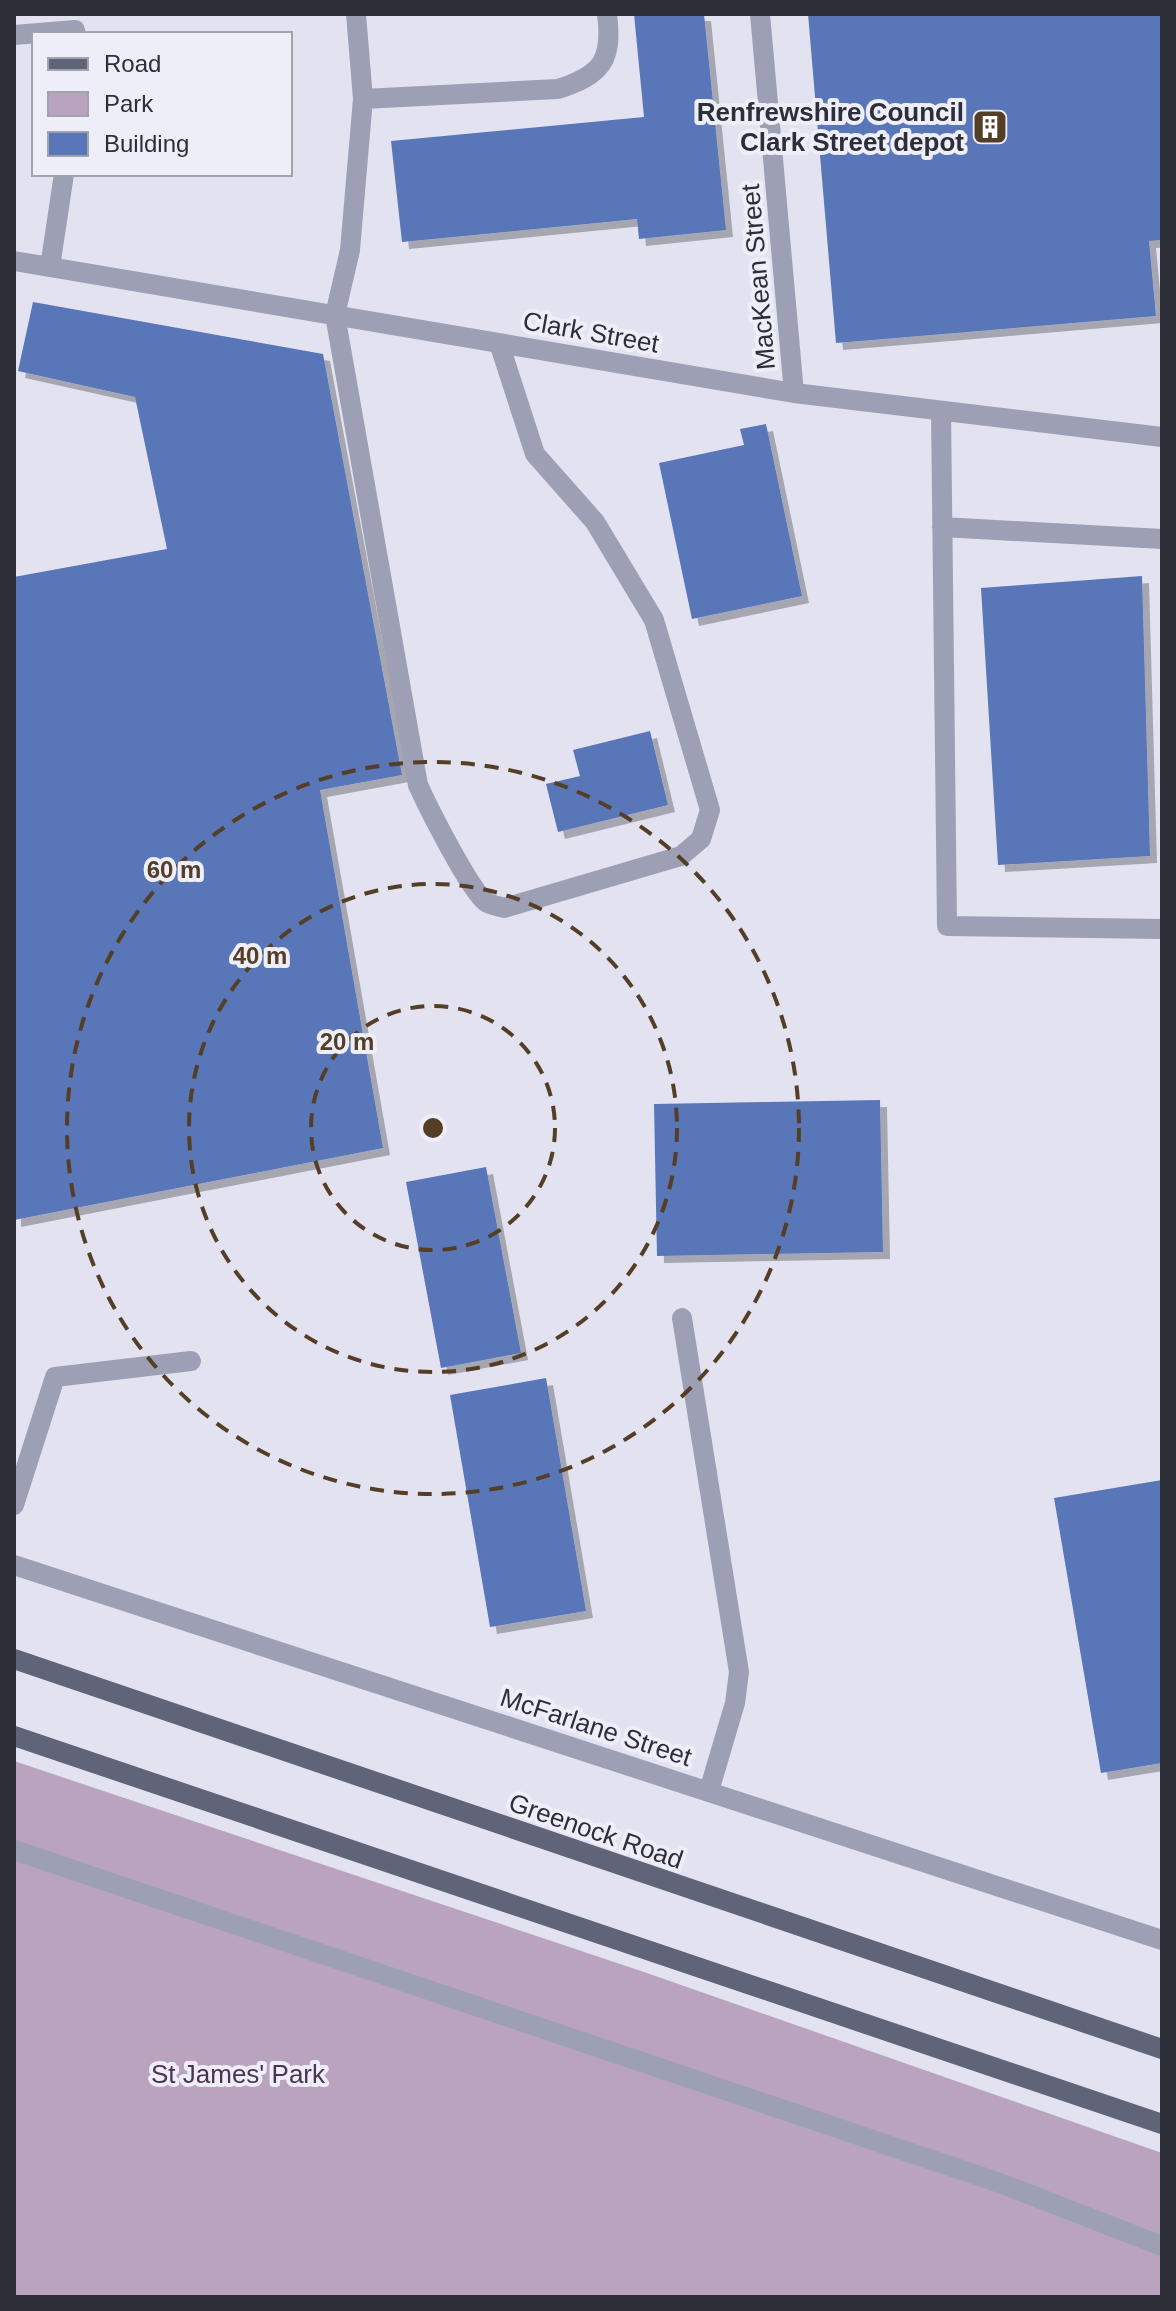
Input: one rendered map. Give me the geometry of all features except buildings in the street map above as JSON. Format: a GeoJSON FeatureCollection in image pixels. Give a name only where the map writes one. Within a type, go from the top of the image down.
{"type":"FeatureCollection","features":[{"type":"Feature","properties":{"kind":"main road","name":"Greenock Road"},"geometry":{"type":"LineString","coordinates":[[14,1659],[1162,2049]]}},
{"type":"Feature","properties":{"kind":"main road"},"geometry":{"type":"LineString","coordinates":[[14,1736],[1162,2124]]}},
{"type":"Feature","properties":{"kind":"street"},"geometry":{"type":"LineString","coordinates":[[356,14],[363,99],[350,250],[335,315],[418,785],[431,814],[486,902],[504,908],[681,856],[701,839],[710,810],[654,620],[595,522],[535,454],[499,343]]}},
{"type":"Feature","properties":{"kind":"street"},"geometry":{"type":"LineString","coordinates":[[363,99],[558,89],[581,82],[601,67],[610,41],[607,14]]}},
{"type":"Feature","properties":{"kind":"street","name":"MacKean Street"},"geometry":{"type":"LineString","coordinates":[[760,14],[794,393]]}},
{"type":"Feature","properties":{"kind":"street"},"geometry":{"type":"LineString","coordinates":[[34,32],[75,26]]}},
{"type":"Feature","properties":{"kind":"street"},"geometry":{"type":"LineString","coordinates":[[50,267],[64,176]]}},
{"type":"Feature","properties":{"kind":"street","name":"Clark Street"},"geometry":{"type":"LineString","coordinates":[[14,261],[794,393],[1162,437]]}},
{"type":"Feature","properties":{"kind":"street"},"geometry":{"type":"LineString","coordinates":[[941,411],[947,926],[1162,929]]}},
{"type":"Feature","properties":{"kind":"street"},"geometry":{"type":"LineString","coordinates":[[942,527],[1162,539]]}},
{"type":"Feature","properties":{"kind":"street"},"geometry":{"type":"LineString","coordinates":[[682,1318],[739,1672],[735,1703],[709,1791]]}},
{"type":"Feature","properties":{"kind":"street"},"geometry":{"type":"LineString","coordinates":[[14,1505],[55,1377],[191,1361]]}},
{"type":"Feature","properties":{"kind":"street","name":"McFarlane Street"},"geometry":{"type":"LineString","coordinates":[[14,1565],[1162,1940]]}},
{"type":"Feature","properties":{"kind":"street"},"geometry":{"type":"LineString","coordinates":[[14,1850],[985,2177],[1162,2246]]}},
{"type":"Feature","properties":{"kind":"green space","name":"St James' Park"},"geometry":{"type":"Polygon","coordinates":[[[14,1761],[644,1972],[1162,2153],[1162,2297],[14,2297],[14,1761]]]}},
{"type":"Feature","properties":{"kind":"place","name":"Renfrewshire Council Clark Street depot"},"geometry":{"type":"Point","coordinates":[990,127]}}]}
